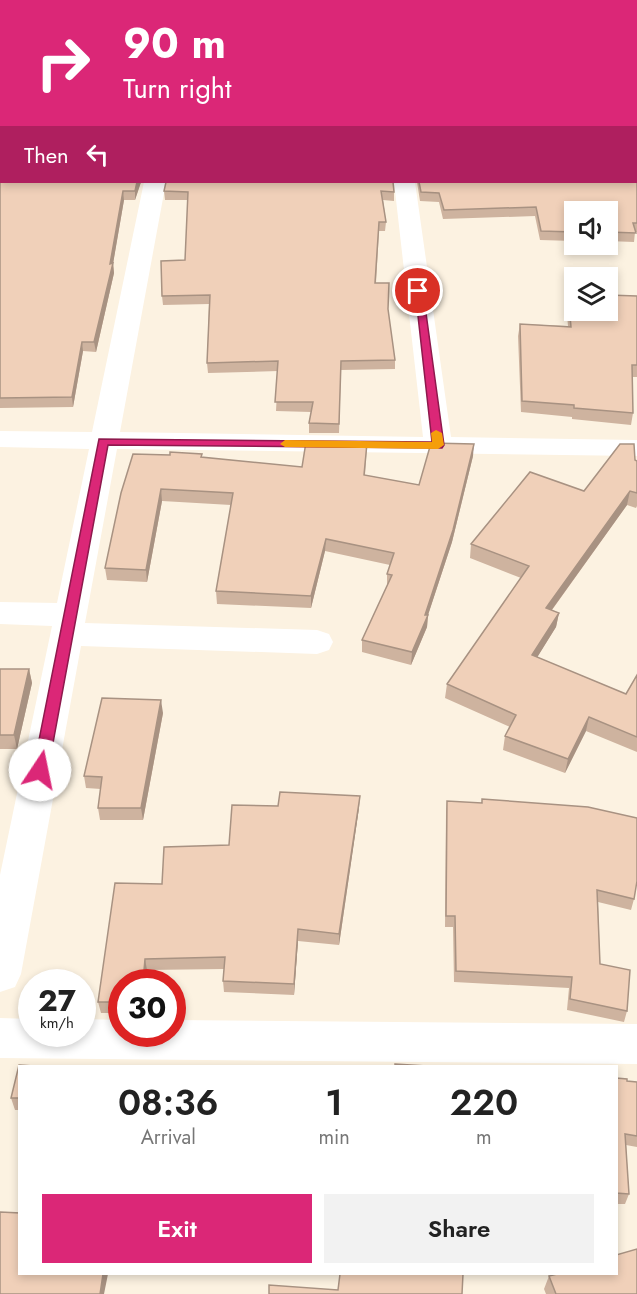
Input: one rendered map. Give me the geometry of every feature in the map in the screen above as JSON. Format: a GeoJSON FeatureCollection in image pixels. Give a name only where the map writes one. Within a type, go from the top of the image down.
{"type":"FeatureCollection","features":[{"type":"Feature","properties":{"kind":"street"},"geometry":{"type":"LineString","coordinates":[[0,974],[155,183]]}},
{"type":"Feature","properties":{"kind":"street"},"geometry":{"type":"LineString","coordinates":[[405,183],[438,445]]}},
{"type":"Feature","properties":{"kind":"street"},"geometry":{"type":"LineString","coordinates":[[0,439],[637,448]]}},
{"type":"Feature","properties":{"kind":"street"},"geometry":{"type":"LineString","coordinates":[[0,613],[69,624],[317,642]]}},
{"type":"Feature","properties":{"kind":"street"},"geometry":{"type":"LineString","coordinates":[[0,1038],[637,1044]]}},
{"type":"Feature","properties":{"kind":"building"},"geometry":{"type":"Polygon","coordinates":[[[0,183],[137,183],[135,191],[123,191],[110,264],[113,263],[94,342],[82,342],[72,397],[0,398],[0,183]]]}},
{"type":"Feature","properties":{"kind":"building"},"geometry":{"type":"Polygon","coordinates":[[[166,183],[393,183],[394,192],[381,191],[386,222],[379,222],[375,283],[389,283],[388,309],[395,360],[341,361],[339,424],[309,423],[313,402],[275,402],[278,361],[207,363],[210,295],[162,296],[161,261],[185,260],[188,192],[164,191],[166,183]]]}},
{"type":"Feature","properties":{"kind":"building"},"geometry":{"type":"Polygon","coordinates":[[[419,183],[637,183],[637,223],[633,223],[636,233],[618,232],[618,201],[564,201],[564,232],[541,231],[536,207],[444,210],[439,193],[421,192],[419,183]]]}},
{"type":"Feature","properties":{"kind":"building"},"geometry":{"type":"Polygon","coordinates":[[[618,295],[637,296],[637,365],[632,365],[633,413],[522,401],[520,324],[571,327],[570,321],[618,321],[618,295]]]}},
{"type":"Feature","properties":{"kind":"building"},"geometry":{"type":"Polygon","coordinates":[[[306,442],[367,443],[364,475],[419,485],[431,443],[474,444],[453,530],[425,615],[428,615],[412,652],[362,640],[392,575],[387,574],[394,553],[326,539],[311,596],[216,591],[233,493],[161,489],[146,570],[105,568],[121,493],[133,454],[170,455],[170,452],[202,454],[201,457],[302,467],[306,442]]]}},
{"type":"Feature","properties":{"kind":"building"},"geometry":{"type":"Polygon","coordinates":[[[620,444],[634,444],[637,461],[637,493],[630,491],[546,608],[559,613],[532,655],[626,694],[637,675],[637,737],[589,717],[568,759],[505,736],[516,715],[447,684],[529,566],[471,544],[530,472],[584,491],[620,444]]]}},
{"type":"Feature","properties":{"kind":"building"},"geometry":{"type":"Polygon","coordinates":[[[0,669],[29,669],[14,735],[0,735],[0,669]]]}},
{"type":"Feature","properties":{"kind":"building"},"geometry":{"type":"Polygon","coordinates":[[[102,698],[161,700],[141,808],[98,808],[102,777],[84,776],[102,698]]]}},
{"type":"Feature","properties":{"kind":"building"},"geometry":{"type":"Polygon","coordinates":[[[280,792],[360,796],[339,934],[298,929],[294,984],[223,981],[225,957],[145,959],[144,969],[108,969],[108,1002],[98,1002],[115,883],[162,884],[164,847],[229,845],[232,805],[278,806],[280,792]]]}},
{"type":"Feature","properties":{"kind":"building"},"geometry":{"type":"Polygon","coordinates":[[[482,799],[588,807],[637,818],[637,881],[634,899],[597,890],[600,964],[630,970],[627,1011],[570,999],[572,977],[456,971],[455,916],[446,916],[447,801],[482,803],[482,799]]]}},
{"type":"Feature","properties":{"kind":"building"},"geometry":{"type":"Polygon","coordinates":[[[18,1069],[18,1098],[11,1098],[18,1069]]]}},
{"type":"Feature","properties":{"kind":"building"},"geometry":{"type":"Polygon","coordinates":[[[618,1078],[637,1082],[637,1136],[625,1134],[629,1194],[618,1193],[618,1078]]]}},
{"type":"Feature","properties":{"kind":"building"},"geometry":{"type":"Polygon","coordinates":[[[0,1212],[18,1213],[18,1275],[103,1275],[100,1294],[0,1294],[0,1212]]]}},
{"type":"Feature","properties":{"kind":"building"},"geometry":{"type":"Polygon","coordinates":[[[637,1249],[637,1294],[556,1294],[549,1276],[618,1275],[618,1254],[637,1249]]]}},
{"type":"Feature","properties":{"kind":"building"},"geometry":{"type":"Polygon","coordinates":[[[340,1275],[463,1275],[462,1294],[269,1294],[269,1285],[338,1290],[340,1275]]]}},
{"type":"Feature","properties":{"kind":"slow traffic"},"geometry":{"type":"LineString","coordinates":[[285,444],[438,445],[436,433]]}},
{"type":"Feature","properties":{"kind":"route"},"geometry":{"type":"LineString","coordinates":[[40,770],[103,442],[438,445],[418,291]]}}]}
